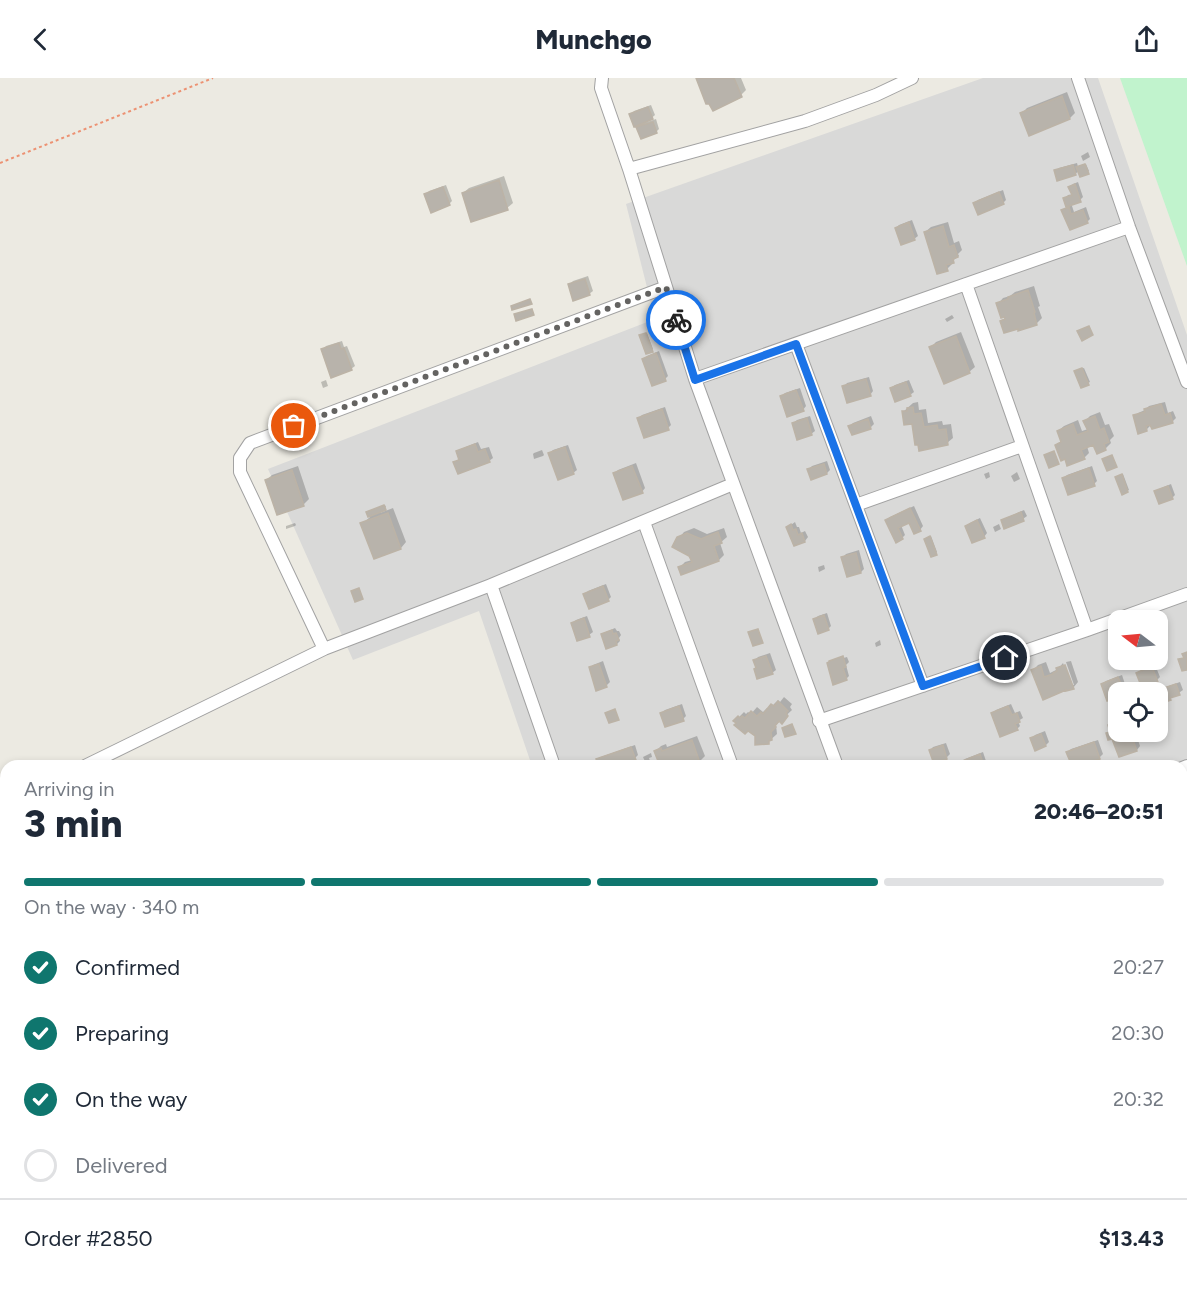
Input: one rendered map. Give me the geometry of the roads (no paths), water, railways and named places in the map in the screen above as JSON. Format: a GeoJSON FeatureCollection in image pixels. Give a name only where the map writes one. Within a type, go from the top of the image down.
{"type":"FeatureCollection","features":[{"type":"Feature","properties":{"kind":"street"},"geometry":{"type":"LineString","coordinates":[[602,78],[601,88],[629,169],[695,380],[835,760]]}},
{"type":"Feature","properties":{"kind":"street"},"geometry":{"type":"LineString","coordinates":[[629,169],[805,121],[876,95],[912,78]]}},
{"type":"Feature","properties":{"kind":"street"},"geometry":{"type":"LineString","coordinates":[[1078,78],[1129,226],[1187,382]]}},
{"type":"Feature","properties":{"kind":"street"},"geometry":{"type":"LineString","coordinates":[[695,380],[1129,226]]}},
{"type":"Feature","properties":{"kind":"street"},"geometry":{"type":"LineString","coordinates":[[966,284],[1087,630]]}},
{"type":"Feature","properties":{"kind":"street"},"geometry":{"type":"LineString","coordinates":[[324,650],[240,472],[240,458],[250,442],[666,287]]}},
{"type":"Feature","properties":{"kind":"street"},"geometry":{"type":"LineString","coordinates":[[796,344],[923,686]]}},
{"type":"Feature","properties":{"kind":"street"},"geometry":{"type":"LineString","coordinates":[[856,505],[1022,446]]}},
{"type":"Feature","properties":{"kind":"street"},"geometry":{"type":"LineString","coordinates":[[97,760],[324,650],[491,585],[733,484]]}},
{"type":"Feature","properties":{"kind":"street"},"geometry":{"type":"LineString","coordinates":[[644,522],[730,760]]}},
{"type":"Feature","properties":{"kind":"street"},"geometry":{"type":"LineString","coordinates":[[491,585],[552,760]]}},
{"type":"Feature","properties":{"kind":"street"},"geometry":{"type":"LineString","coordinates":[[819,721],[1187,594]]}}]}
